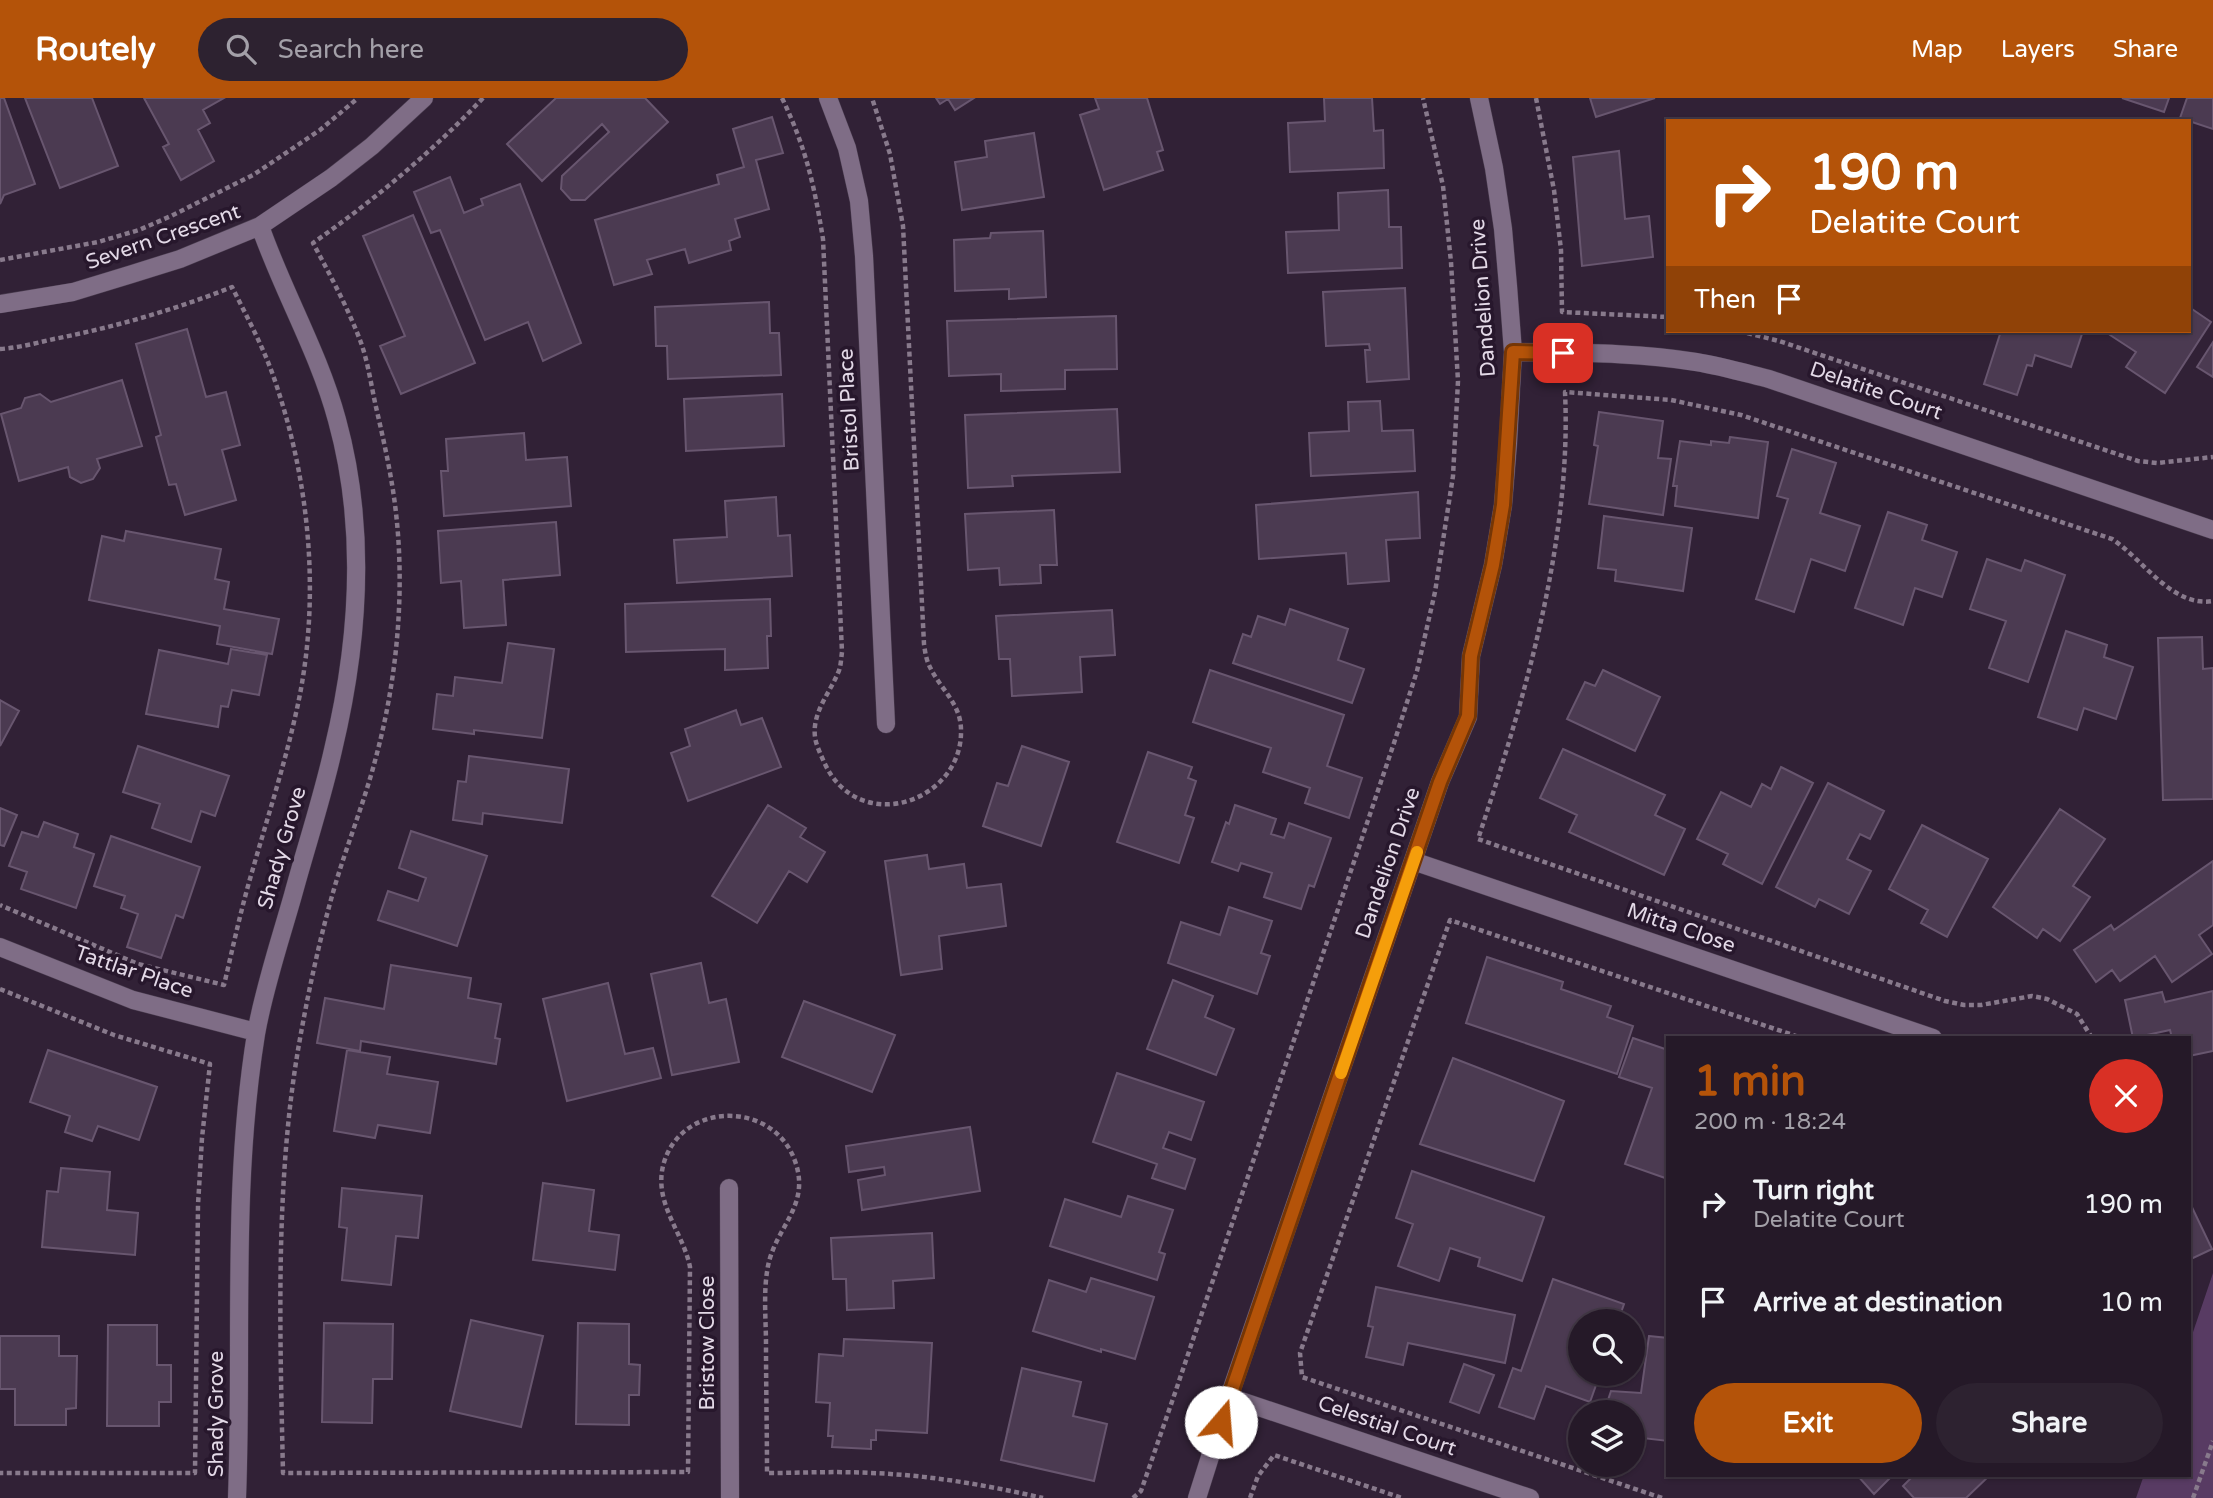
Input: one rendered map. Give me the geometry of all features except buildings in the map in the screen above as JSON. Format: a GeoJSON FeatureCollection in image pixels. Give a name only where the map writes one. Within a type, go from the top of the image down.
{"type":"FeatureCollection","features":[{"type":"Feature","properties":{"kind":"street","name":"Severn Crescent"},"geometry":{"type":"LineString","coordinates":[[0,304],[73,292],[180,259],[260,226],[331,178],[372,146],[424,98]]}},
{"type":"Feature","properties":{"kind":"street","name":"Bristol Place"},"geometry":{"type":"LineString","coordinates":[[828,98],[847,148],[859,201],[864,256],[886,724]]}},
{"type":"Feature","properties":{"kind":"street","name":"Dandelion Drive"},"geometry":{"type":"LineString","coordinates":[[1197,1498],[1229,1397],[1440,782],[1468,716],[1471,656],[1493,565],[1503,505],[1513,352],[1503,229],[1494,168],[1479,98]]}},
{"type":"Feature","properties":{"kind":"street","name":"Shady Grove"},"geometry":{"type":"LineString","coordinates":[[237,1498],[240,1192],[257,1032],[333,751],[356,613],[357,564],[347,468],[338,422],[326,384],[273,265],[260,226]]}},
{"type":"Feature","properties":{"kind":"street","name":"Delatite Court"},"geometry":{"type":"LineString","coordinates":[[1513,352],[1624,354],[1733,369],[2213,530]]}},
{"type":"Feature","properties":{"kind":"street","name":"Mitta Close"},"geometry":{"type":"LineString","coordinates":[[1413,861],[1927,1036]]}},
{"type":"Feature","properties":{"kind":"street","name":"Tattlar Place"},"geometry":{"type":"LineString","coordinates":[[0,947],[133,1000],[257,1032]]}},
{"type":"Feature","properties":{"kind":"street","name":"Bristow Close"},"geometry":{"type":"LineString","coordinates":[[729,1188],[730,1498]]}},
{"type":"Feature","properties":{"kind":"street","name":"Celestial Court"},"geometry":{"type":"LineString","coordinates":[[1229,1397],[1530,1498]]}},
{"type":"Feature","properties":{"kind":"path"},"geometry":{"type":"LineString","coordinates":[[0,260],[98,242],[139,230],[172,216],[253,175],[320,130],[358,98]]}},
{"type":"Feature","properties":{"kind":"path"},"geometry":{"type":"LineString","coordinates":[[313,243],[367,205],[448,135],[483,98]]}},
{"type":"Feature","properties":{"kind":"path"},"geometry":{"type":"LineString","coordinates":[[1133,1498],[1141,1491],[1176,1390],[1394,743],[1417,671],[1435,592],[1453,476],[1458,381],[1451,262],[1443,186],[1423,98]]}},
{"type":"Feature","properties":{"kind":"path"},"geometry":{"type":"LineString","coordinates":[[1536,98],[1554,190],[1562,312],[1666,317]]}},
{"type":"Feature","properties":{"kind":"path"},"geometry":{"type":"LineString","coordinates":[[0,349],[128,322],[179,308],[232,287],[276,381],[288,421],[306,519],[310,611],[297,712],[240,915],[224,985],[138,964],[0,905]]}},
{"type":"Feature","properties":{"kind":"path"},"geometry":{"type":"LineString","coordinates":[[1747,333],[1779,341],[2138,461],[2157,463],[2213,457]]}},
{"type":"Feature","properties":{"kind":"path"},"geometry":{"type":"LineString","coordinates":[[2091,1036],[2077,1014],[2047,999],[2032,996],[1972,1005],[1945,1001],[1478,839],[1538,634],[1552,563],[1566,425],[1564,392],[1671,400],[1774,425],[2112,539],[2128,549],[2154,577],[2171,589],[2188,598],[2213,601]]}},
{"type":"Feature","properties":{"kind":"path"},"geometry":{"type":"LineString","coordinates":[[1662,1498],[1302,1377],[1300,1353],[1450,920],[1796,1036]]}},
{"type":"Feature","properties":{"kind":"path"},"geometry":{"type":"LineString","coordinates":[[0,989],[114,1035],[210,1064],[198,1205],[195,1473],[0,1473]]}},
{"type":"Feature","properties":{"kind":"path"},"geometry":{"type":"LineString","coordinates":[[2193,1498],[2213,1441]]}},
{"type":"Feature","properties":{"kind":"path"},"geometry":{"type":"LineString","coordinates":[[1250,1498],[1258,1476],[1274,1455],[1402,1498]]}},
{"type":"Feature","properties":{"kind":"path"},"geometry":{"type":"LineString","coordinates":[[283,1473],[688,1472]]}},
{"type":"Feature","properties":{"kind":"path"},"geometry":{"type":"LineString","coordinates":[[767,1473],[871,1473],[934,1478],[994,1486],[1043,1498]]}},
{"type":"Feature","properties":{"kind":"shaded area"},"geometry":{"type":"Polygon","coordinates":[[[2213,1273],[2213,1498],[2136,1498],[2143,1477],[2191,1477],[2191,1338],[2213,1273]]]}},
{"type":"Feature","properties":{"kind":"slow traffic"},"geometry":{"type":"LineString","coordinates":[[1341,1073],[1417,852]]}},
{"type":"Feature","properties":{"kind":"route"},"geometry":{"type":"LineString","coordinates":[[1221,1422],[1440,782],[1468,716],[1471,656],[1493,565],[1503,505],[1513,352],[1563,353]]}}]}
